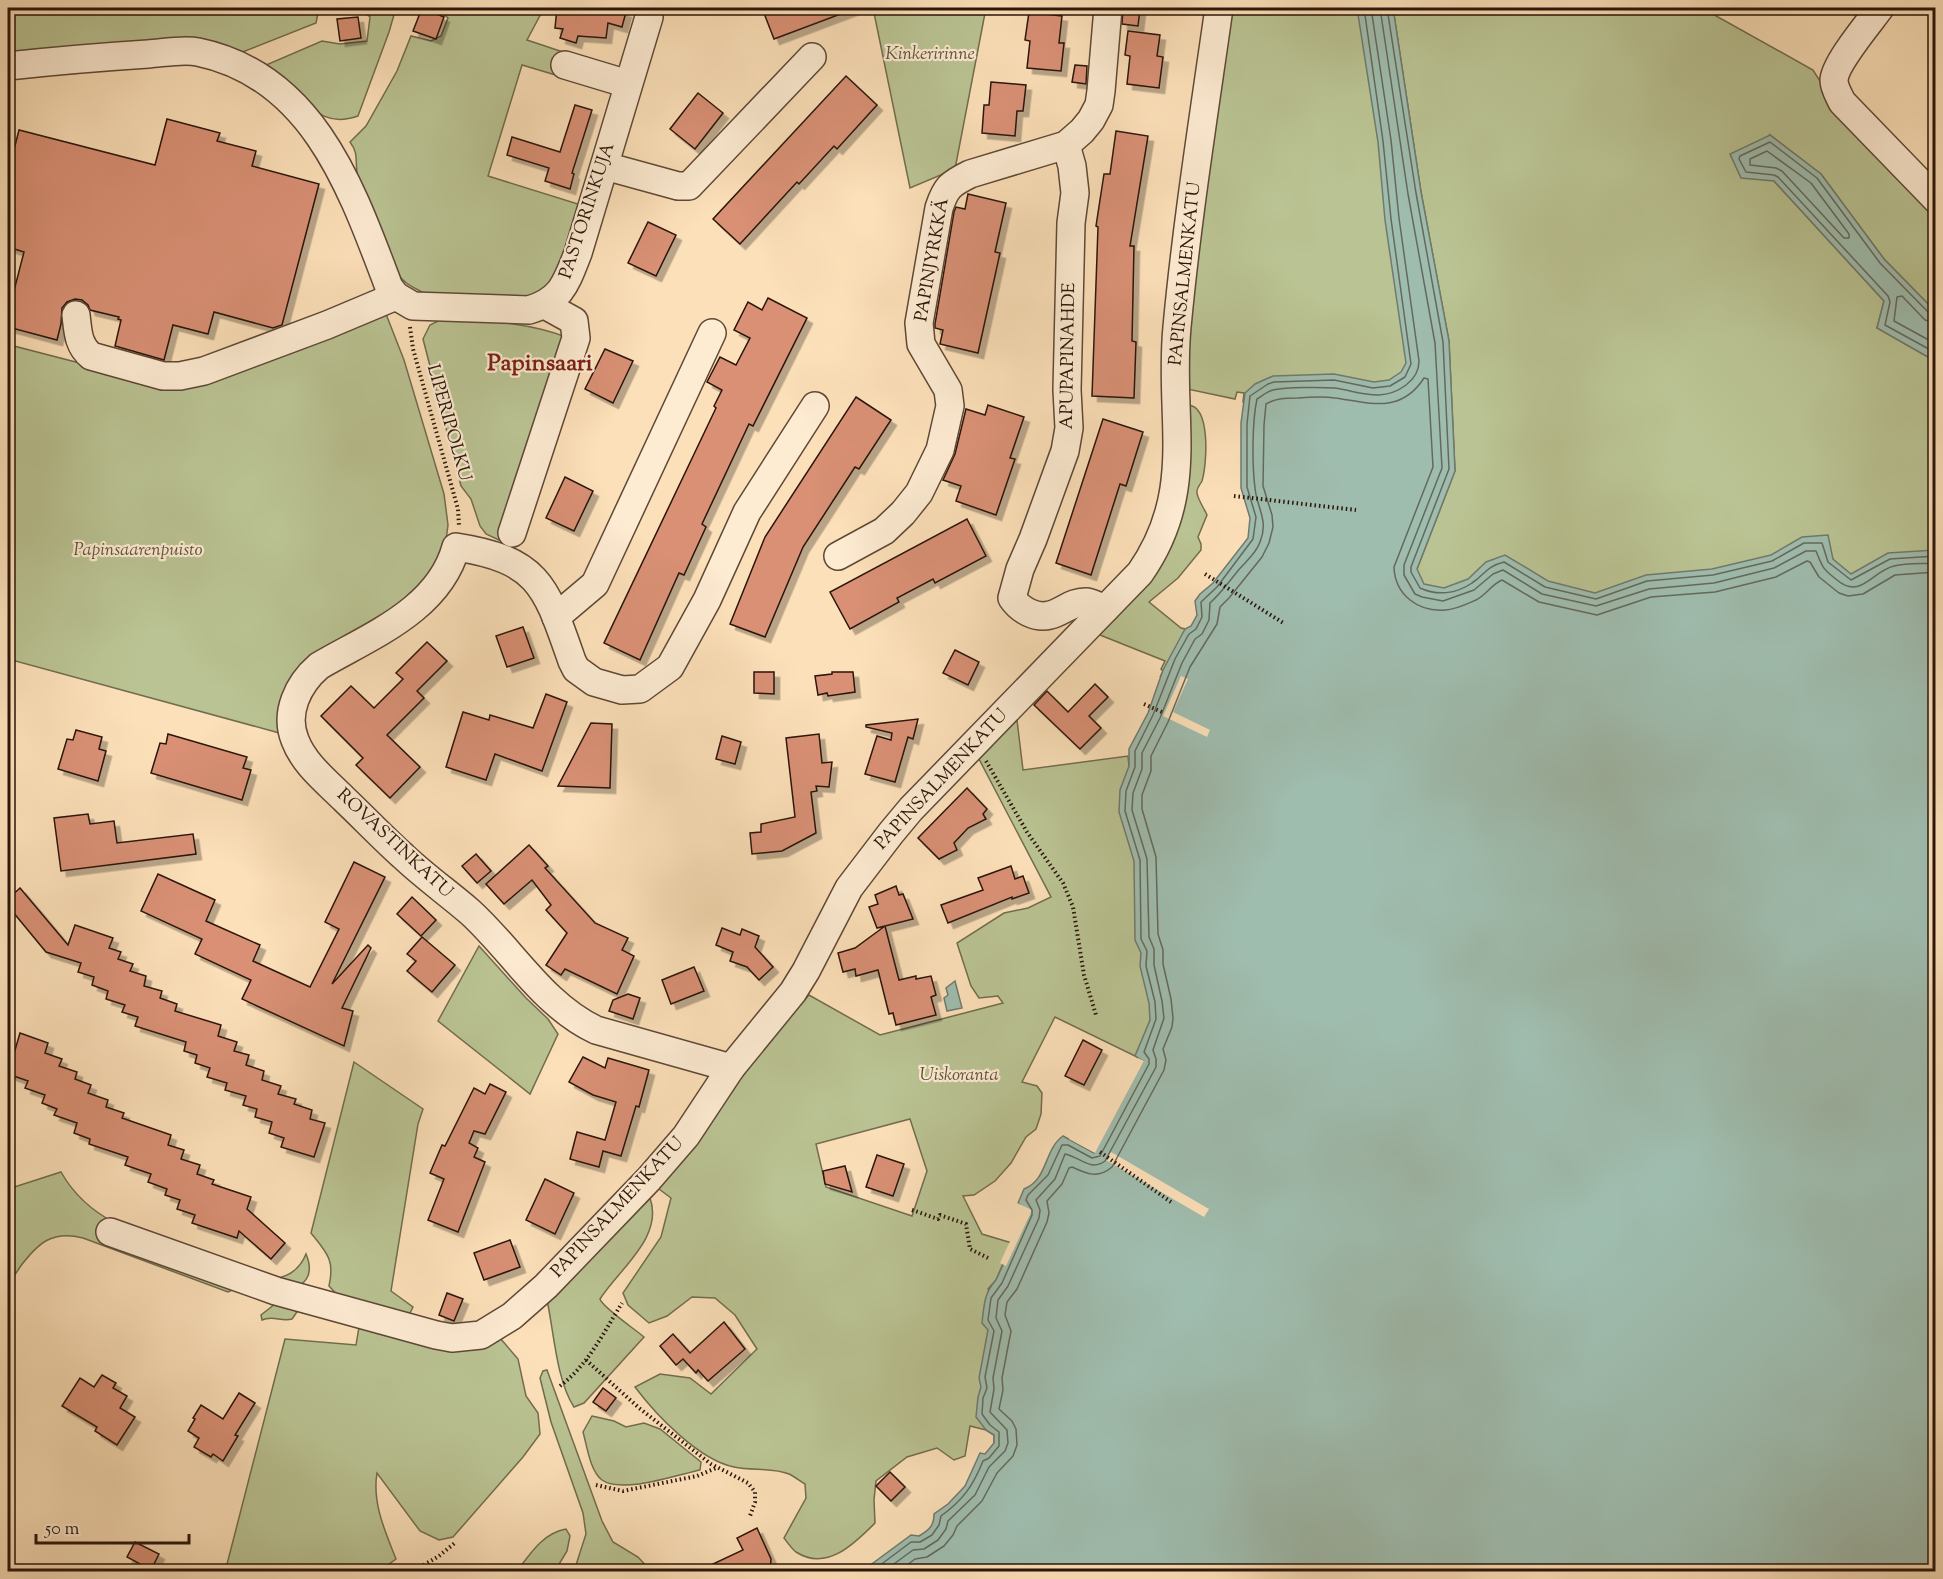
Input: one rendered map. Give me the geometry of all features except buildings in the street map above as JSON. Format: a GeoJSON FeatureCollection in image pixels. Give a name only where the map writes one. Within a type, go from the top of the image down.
{"type":"FeatureCollection","features":[{"type":"Feature","properties":{"kind":"street","name":"PAPINJYRKKÄ"},"geometry":{"type":"LineString","coordinates":[[838,556],[884,531],[903,513],[919,493],[940,450],[950,406],[948,390],[921,344],[920,323],[939,208],[945,190],[969,174],[1066,145],[1082,131],[1099,105],[1108,8]]}},
{"type":"Feature","properties":{"kind":"street","name":"PAPINSALMENKATU"},"geometry":{"type":"LineString","coordinates":[[110,1232],[276,1291],[436,1335],[452,1338],[481,1335],[512,1316],[546,1286],[666,1160],[686,1136],[731,1068],[792,992],[806,971],[849,888],[867,863],[911,809],[1140,573],[1161,538],[1171,507],[1177,473],[1176,329],[1218,8]]}},
{"type":"Feature","properties":{"kind":"street"},"geometry":{"type":"LineString","coordinates":[[1880,8],[1839,65],[1834,76],[1836,90],[1842,102],[1935,199]]}},
{"type":"Feature","properties":{"kind":"street","name":"PASTORINKUJA"},"geometry":{"type":"LineString","coordinates":[[545,305],[556,297],[567,283],[578,253],[650,17]]}},
{"type":"Feature","properties":{"kind":"street"},"geometry":{"type":"LineString","coordinates":[[8,66],[66,59],[196,51],[250,71],[285,97],[329,149],[347,180],[389,287],[404,301]]}},
{"type":"Feature","properties":{"kind":"street"},"geometry":{"type":"LineString","coordinates":[[605,166],[678,186],[689,186],[812,57]]}},
{"type":"Feature","properties":{"kind":"street"},"geometry":{"type":"LineString","coordinates":[[565,64],[628,84]]}},
{"type":"Feature","properties":{"kind":"street","name":"APUPAPINAHDE"},"geometry":{"type":"LineString","coordinates":[[1066,145],[1072,166],[1075,193],[1067,390],[1069,428],[1065,451],[1020,569],[1012,598],[1018,607],[1035,615],[1049,616],[1073,604],[1088,602],[1105,609]]}},
{"type":"Feature","properties":{"kind":"street"},"geometry":{"type":"LineString","coordinates":[[76,315],[83,350],[91,356],[163,376],[180,376],[204,371],[337,321],[404,301],[512,311],[528,310],[545,305],[574,321],[576,338],[512,533]]}},
{"type":"Feature","properties":{"kind":"street"},"geometry":{"type":"LineString","coordinates":[[556,617],[595,584],[712,333]]}},
{"type":"Feature","properties":{"kind":"street"},"geometry":{"type":"LineString","coordinates":[[456,547],[487,552],[526,570],[546,594],[576,669],[594,682],[610,688],[640,689],[670,667],[707,600],[747,512],[815,406]]}},
{"type":"Feature","properties":{"kind":"street","name":"ROVASTINKATU"},"geometry":{"type":"LineString","coordinates":[[456,547],[448,571],[438,585],[414,609],[319,666],[310,674],[298,693],[291,716],[291,727],[299,748],[320,775],[403,856],[471,913],[556,1003],[578,1021],[596,1030],[731,1068]]}},
{"type":"Feature","properties":{"kind":"path","name":"LIPERIPOLKU"},"geometry":{"type":"LineString","coordinates":[[404,301],[413,349],[458,509],[459,527],[456,547]]}},
{"type":"Feature","properties":{"kind":"path"},"geometry":{"type":"LineString","coordinates":[[1234,496],[1356,510]]}},
{"type":"Feature","properties":{"kind":"path"},"geometry":{"type":"LineString","coordinates":[[1205,574],[1285,624]]}},
{"type":"Feature","properties":{"kind":"path"},"geometry":{"type":"LineString","coordinates":[[1144,704],[1164,713]]}},
{"type":"Feature","properties":{"kind":"path"},"geometry":{"type":"LineString","coordinates":[[976,742],[1027,832],[1063,883],[1073,907],[1084,975],[1096,1015]]}},
{"type":"Feature","properties":{"kind":"path"},"geometry":{"type":"LineString","coordinates":[[1100,1152],[1170,1202]]}},
{"type":"Feature","properties":{"kind":"path"},"geometry":{"type":"LineString","coordinates":[[912,1210],[938,1219],[940,1215],[966,1224],[970,1249],[988,1258]]}},
{"type":"Feature","properties":{"kind":"path"},"geometry":{"type":"LineString","coordinates":[[560,1386],[586,1360],[622,1303]]}},
{"type":"Feature","properties":{"kind":"path"},"geometry":{"type":"LineString","coordinates":[[586,1360],[639,1408],[717,1468],[748,1483],[755,1492],[755,1502],[750,1516]]}},
{"type":"Feature","properties":{"kind":"path"},"geometry":{"type":"LineString","coordinates":[[596,1485],[623,1491],[697,1476],[717,1468]]}},
{"type":"Feature","properties":{"kind":"path"},"geometry":{"type":"LineString","coordinates":[[412,1572],[439,1556],[456,1542]]}},
{"type":"Feature","properties":{"kind":"green space"},"geometry":{"type":"Polygon","coordinates":[[[8,8],[319,8],[316,23],[235,55],[8,58],[8,8]]]}},
{"type":"Feature","properties":{"kind":"green space"},"geometry":{"type":"Polygon","coordinates":[[[359,8],[396,8],[358,116],[339,119],[324,116],[280,81],[266,65],[322,41],[340,44],[367,41],[370,17],[359,8]]]}},
{"type":"Feature","properties":{"kind":"green space"},"geometry":{"type":"Polygon","coordinates":[[[436,8],[544,8],[527,40],[566,53],[559,76],[522,65],[488,176],[581,205],[560,274],[547,288],[523,300],[429,296],[408,284],[402,279],[391,261],[358,177],[356,155],[350,142],[366,126],[397,71],[411,36],[431,41],[441,36],[448,18],[436,8]]]}},
{"type":"Feature","properties":{"kind":"green space","name":"Kinkeririnne"},"geometry":{"type":"Polygon","coordinates":[[[873,8],[986,8],[955,169],[910,188],[873,8]]]}},
{"type":"Feature","properties":{"kind":"green space"},"geometry":{"type":"Polygon","coordinates":[[[1225,8],[1366,8],[1420,380],[1243,402],[1244,393],[1237,392],[1235,399],[1187,389],[1183,353],[1225,8]]]}},
{"type":"Feature","properties":{"kind":"green space"},"geometry":{"type":"Polygon","coordinates":[[[1393,8],[1702,8],[1813,70],[1843,117],[1935,215],[1935,311],[1884,259],[1821,174],[1770,135],[1774,181],[1884,301],[1877,328],[1935,361],[1935,682],[1405,613],[1417,569],[1455,471],[1449,341],[1421,192],[1393,8]]]}},
{"type":"Feature","properties":{"kind":"green space","name":"Papinsaarenpuisto"},"geometry":{"type":"Polygon","coordinates":[[[386,314],[404,360],[444,494],[448,525],[446,540],[441,558],[413,596],[320,653],[283,734],[8,659],[8,336],[14,346],[180,389],[386,314]]]}},
{"type":"Feature","properties":{"kind":"green space"},"geometry":{"type":"Polygon","coordinates":[[[444,318],[521,325],[566,337],[503,542],[486,534],[480,526],[471,499],[461,486],[423,339],[430,325],[444,318]]]}},
{"type":"Feature","properties":{"kind":"green space"},"geometry":{"type":"Polygon","coordinates":[[[1188,405],[1195,408],[1201,415],[1204,425],[1205,462],[1202,481],[1197,491],[1207,515],[1198,537],[1201,550],[1178,578],[1149,602],[1185,629],[1190,637],[1160,677],[1165,661],[1100,635],[1103,627],[1140,588],[1188,405]]]}},
{"type":"Feature","properties":{"kind":"green space","name":"Uiskoranta"},"geometry":{"type":"Polygon","coordinates":[[[1017,720],[1023,770],[1128,756],[1129,766],[1182,932],[1144,1038],[1135,1056],[1055,1017],[1022,1082],[1037,1086],[1042,1093],[1041,1114],[1036,1129],[1026,1137],[1011,1163],[995,1181],[974,1195],[963,1196],[982,1234],[1012,1243],[996,1280],[988,1289],[1007,1337],[994,1443],[994,1435],[986,1430],[970,1426],[965,1456],[954,1460],[937,1448],[907,1457],[876,1481],[875,1523],[859,1539],[829,1557],[819,1559],[807,1557],[796,1552],[784,1538],[806,1498],[805,1484],[783,1472],[734,1467],[721,1463],[679,1435],[635,1387],[660,1374],[690,1378],[711,1394],[757,1349],[735,1315],[715,1298],[692,1297],[667,1316],[649,1323],[628,1305],[623,1293],[661,1237],[671,1198],[659,1189],[663,1178],[680,1160],[683,1160],[733,1089],[733,1084],[809,995],[880,1035],[1003,1003],[998,996],[979,998],[971,986],[957,943],[1004,913],[1028,908],[1051,897],[979,759],[995,736],[1017,720]],[[910,1119],[816,1144],[826,1187],[912,1216],[927,1171],[910,1119]]]}},
{"type":"Feature","properties":{"kind":"green space"},"geometry":{"type":"Polygon","coordinates":[[[479,946],[548,1019],[558,1034],[530,1094],[438,1021],[479,946]]]}},
{"type":"Feature","properties":{"kind":"green space"},"geometry":{"type":"Polygon","coordinates":[[[354,1062],[423,1109],[418,1124],[391,1291],[413,1307],[409,1315],[346,1304],[329,1286],[331,1270],[328,1257],[311,1233],[354,1062]]]}},
{"type":"Feature","properties":{"kind":"green space"},"geometry":{"type":"Polygon","coordinates":[[[61,1172],[84,1202],[115,1223],[273,1279],[293,1271],[301,1264],[306,1254],[309,1263],[308,1276],[299,1286],[239,1287],[228,1292],[83,1238],[63,1236],[54,1237],[40,1245],[8,1280],[8,1189],[61,1172]]]}},
{"type":"Feature","properties":{"kind":"green space"},"geometry":{"type":"Polygon","coordinates":[[[650,1198],[653,1212],[651,1226],[645,1239],[600,1299],[613,1313],[644,1337],[584,1403],[574,1407],[568,1396],[557,1358],[548,1305],[549,1297],[650,1198]]]}},
{"type":"Feature","properties":{"kind":"green space"},"geometry":{"type":"Polygon","coordinates":[[[275,1304],[299,1309],[292,1319],[262,1320],[261,1315],[275,1304]]]}},
{"type":"Feature","properties":{"kind":"green space"},"geometry":{"type":"Polygon","coordinates":[[[359,1327],[500,1338],[518,1359],[526,1396],[538,1413],[540,1434],[523,1457],[453,1537],[439,1540],[420,1531],[377,1473],[378,1506],[396,1559],[378,1572],[225,1572],[285,1339],[356,1345],[359,1327]]]}},
{"type":"Feature","properties":{"kind":"green space"},"geometry":{"type":"Polygon","coordinates":[[[547,1370],[602,1521],[613,1542],[638,1557],[651,1571],[572,1571],[586,1534],[583,1513],[551,1422],[540,1378],[543,1371],[547,1370]]]}},
{"type":"Feature","properties":{"kind":"green space"},"geometry":{"type":"Polygon","coordinates":[[[592,1416],[614,1421],[626,1427],[644,1423],[660,1429],[701,1462],[700,1470],[636,1484],[611,1484],[602,1480],[592,1465],[583,1432],[592,1416]]]}},
{"type":"Feature","properties":{"kind":"green space"},"geometry":{"type":"Polygon","coordinates":[[[566,1529],[570,1536],[567,1551],[555,1571],[517,1571],[532,1551],[544,1540],[566,1529]]]}},
{"type":"Feature","properties":{"kind":"water"},"geometry":{"type":"Polygon","coordinates":[[[1357,8],[1393,8],[1421,192],[1449,341],[1455,471],[1417,569],[1424,584],[1444,588],[1468,579],[1486,562],[1505,555],[1548,581],[1595,593],[1646,575],[1712,569],[1771,555],[1802,537],[1828,535],[1833,559],[1851,574],[1888,553],[1935,550],[1935,1571],[861,1572],[911,1535],[919,1536],[928,1530],[932,1525],[934,1514],[948,1504],[965,1486],[980,1453],[985,1454],[994,1443],[994,1435],[986,1430],[976,1417],[981,1387],[979,1378],[988,1330],[982,1323],[987,1295],[1027,1212],[1018,1203],[1024,1189],[1038,1179],[1052,1148],[1063,1136],[1094,1153],[1143,1061],[1135,1056],[1150,1020],[1149,1003],[1140,966],[1141,953],[1135,940],[1134,861],[1119,812],[1120,790],[1129,766],[1129,749],[1148,713],[1163,670],[1185,629],[1191,626],[1197,615],[1195,601],[1213,583],[1248,538],[1250,518],[1241,488],[1241,423],[1245,393],[1255,384],[1273,376],[1334,374],[1374,382],[1389,380],[1401,372],[1406,363],[1385,220],[1378,142],[1357,8]]]}},
{"type":"Feature","properties":{"kind":"water"},"geometry":{"type":"Polygon","coordinates":[[[1770,135],[1821,174],[1884,259],[1935,311],[1935,361],[1877,328],[1884,301],[1774,181],[1741,178],[1730,154],[1770,135]]]}},
{"type":"Feature","properties":{"kind":"water"},"geometry":{"type":"Polygon","coordinates":[[[955,981],[962,1008],[947,1011],[944,998],[948,995],[946,988],[955,981]]]}},
{"type":"Feature","properties":{"kind":"pier"},"geometry":{"type":"Polygon","coordinates":[[[1181,676],[1188,679],[1173,712],[1210,730],[1207,737],[1163,716],[1181,676]]]}},
{"type":"Feature","properties":{"kind":"pier"},"geometry":{"type":"Polygon","coordinates":[[[1138,1058],[1144,1061],[1095,1153],[1069,1139],[1070,1136],[1094,1149],[1140,1062],[1136,1061],[1138,1058]]]}},
{"type":"Feature","properties":{"kind":"pier"},"geometry":{"type":"Polygon","coordinates":[[[1111,1152],[1209,1209],[1204,1217],[1106,1160],[1111,1152]]]}},
{"type":"Feature","properties":{"kind":"pier"},"geometry":{"type":"Polygon","coordinates":[[[1015,1202],[1032,1210],[1006,1266],[1000,1263],[1023,1213],[1015,1202]]]}},
{"type":"Feature","properties":{"kind":"district","name":"Papinsaari"},"geometry":{"type":"Point","coordinates":[540,364]}}]}
